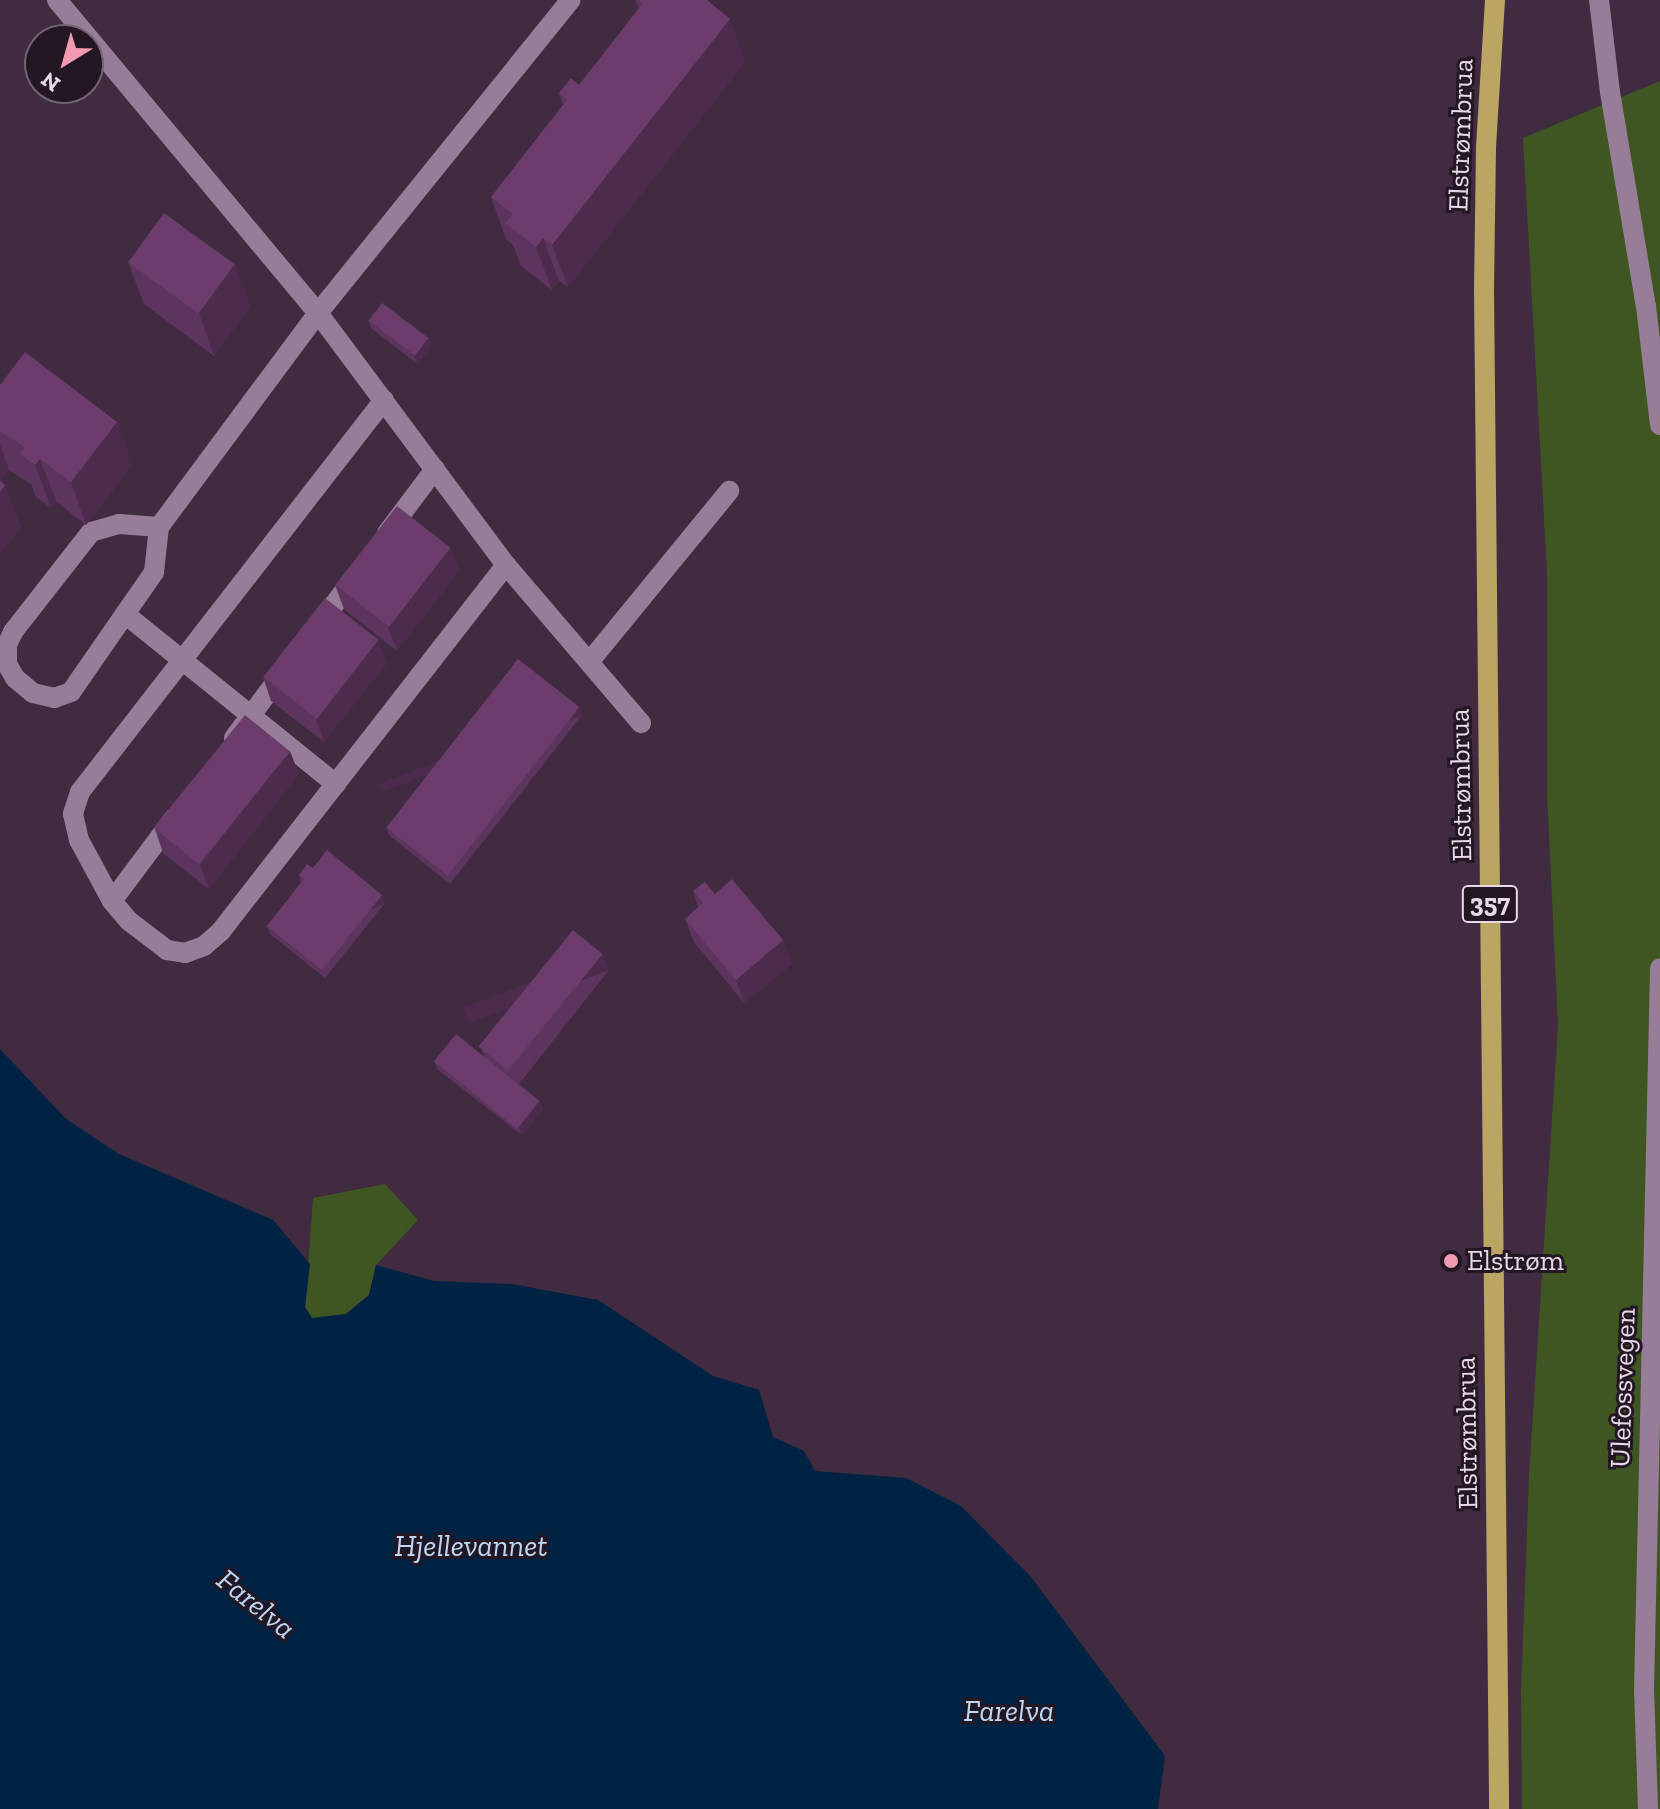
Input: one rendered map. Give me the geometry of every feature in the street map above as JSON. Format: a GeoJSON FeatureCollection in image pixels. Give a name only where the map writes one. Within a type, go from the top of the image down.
{"type":"FeatureCollection","features":[{"type":"Feature","properties":{"kind":"main road","name":"Elstrømbrua"},"geometry":{"type":"LineString","coordinates":[[1495,0],[1486,147],[1484,290],[1499,1809]]}},
{"type":"Feature","properties":{"kind":"street"},"geometry":{"type":"LineString","coordinates":[[57,0],[318,313],[506,565],[641,723]]}},
{"type":"Feature","properties":{"kind":"street"},"geometry":{"type":"LineString","coordinates":[[159,527],[119,524],[91,532],[13,632],[7,645],[7,664],[15,678],[33,693],[54,698],[71,692],[154,572],[159,527],[318,313],[571,0]]}},
{"type":"Feature","properties":{"kind":"street"},"geometry":{"type":"LineString","coordinates":[[1599,0],[1610,92],[1646,306],[1660,425]]}},
{"type":"Feature","properties":{"kind":"street"},"geometry":{"type":"LineString","coordinates":[[384,400],[80,792],[73,814],[79,840],[112,901],[129,921],[167,950],[185,953],[204,946],[221,931],[506,565]]}},
{"type":"Feature","properties":{"kind":"street"},"geometry":{"type":"LineString","coordinates":[[223,752],[435,469]]}},
{"type":"Feature","properties":{"kind":"street"},"geometry":{"type":"LineString","coordinates":[[590,661],[729,491]]}},
{"type":"Feature","properties":{"kind":"street"},"geometry":{"type":"LineString","coordinates":[[125,614],[336,784]]}},
{"type":"Feature","properties":{"kind":"street"},"geometry":{"type":"LineString","coordinates":[[112,901],[186,802]]}},
{"type":"Feature","properties":{"kind":"street","name":"Ulefossvegen"},"geometry":{"type":"LineString","coordinates":[[1648,1809],[1644,1676],[1660,968]]}},
{"type":"Feature","properties":{"kind":"green space"},"geometry":{"type":"Polygon","coordinates":[[[1660,81],[1660,1809],[1522,1809],[1521,1692],[1529,1476],[1558,1026],[1547,792],[1547,573],[1523,138],[1660,81]]]}},
{"type":"Feature","properties":{"kind":"green space"},"geometry":{"type":"Polygon","coordinates":[[[385,1184],[418,1220],[376,1265],[369,1295],[346,1314],[312,1318],[305,1308],[313,1198],[385,1184]]]}},
{"type":"Feature","properties":{"kind":"water","name":"Hjellevannet"},"geometry":{"type":"Polygon","coordinates":[[[0,1049],[65,1118],[119,1154],[273,1220],[310,1264],[305,1307],[312,1318],[346,1314],[369,1295],[376,1265],[434,1281],[512,1284],[598,1300],[713,1376],[759,1390],[773,1437],[804,1451],[815,1471],[906,1478],[961,1506],[1031,1577],[1165,1756],[1158,1809],[0,1809],[0,1049]]]}},
{"type":"Feature","properties":{"kind":"building"},"geometry":{"type":"Polygon","coordinates":[[[639,0],[707,0],[730,19],[552,245],[543,238],[536,247],[505,223],[513,214],[491,197],[567,100],[559,93],[571,78],[579,85],[643,3],[639,0]]]}},
{"type":"Feature","properties":{"kind":"building"},"geometry":{"type":"Polygon","coordinates":[[[164,213],[234,264],[199,313],[128,262],[164,213]]]}},
{"type":"Feature","properties":{"kind":"building"},"geometry":{"type":"Polygon","coordinates":[[[382,303],[428,338],[415,355],[369,321],[382,303]]]}},
{"type":"Feature","properties":{"kind":"building"},"geometry":{"type":"Polygon","coordinates":[[[25,352],[117,422],[71,482],[40,459],[35,465],[20,454],[25,447],[0,431],[0,385],[25,352]]]}},
{"type":"Feature","properties":{"kind":"building"},"geometry":{"type":"Polygon","coordinates":[[[397,506],[451,548],[389,627],[335,585],[397,506]]]}},
{"type":"Feature","properties":{"kind":"building"},"geometry":{"type":"Polygon","coordinates":[[[325,598],[379,640],[317,719],[263,677],[325,598]]]}},
{"type":"Feature","properties":{"kind":"building"},"geometry":{"type":"Polygon","coordinates":[[[518,659],[579,707],[448,876],[386,828],[518,659]]]}},
{"type":"Feature","properties":{"kind":"building"},"geometry":{"type":"Polygon","coordinates":[[[245,715],[290,752],[199,864],[154,828],[245,715]]]}},
{"type":"Feature","properties":{"kind":"building"},"geometry":{"type":"Polygon","coordinates":[[[327,850],[382,895],[322,970],[267,926],[304,879],[299,875],[307,864],[313,868],[327,850]]]}},
{"type":"Feature","properties":{"kind":"building"},"geometry":{"type":"Polygon","coordinates":[[[732,879],[783,940],[736,980],[685,919],[703,903],[693,891],[705,882],[715,894],[732,879]]]}},
{"type":"Feature","properties":{"kind":"building"},"geometry":{"type":"Polygon","coordinates":[[[573,930],[603,954],[508,1070],[479,1047],[573,930]]]}},
{"type":"Feature","properties":{"kind":"building"},"geometry":{"type":"Polygon","coordinates":[[[456,1034],[539,1101],[517,1129],[434,1061],[456,1034]]]}},
{"type":"Feature","properties":{"kind":"place","name":"Elstrøm"},"geometry":{"type":"Point","coordinates":[1451,1261]}},
{"type":"Feature","properties":{"kind":"water label","name":"Farelva"},"geometry":{"type":"Point","coordinates":[256,1604]}},
{"type":"Feature","properties":{"kind":"water label","name":"Farelva"},"geometry":{"type":"Point","coordinates":[1009,1711]}}]}
